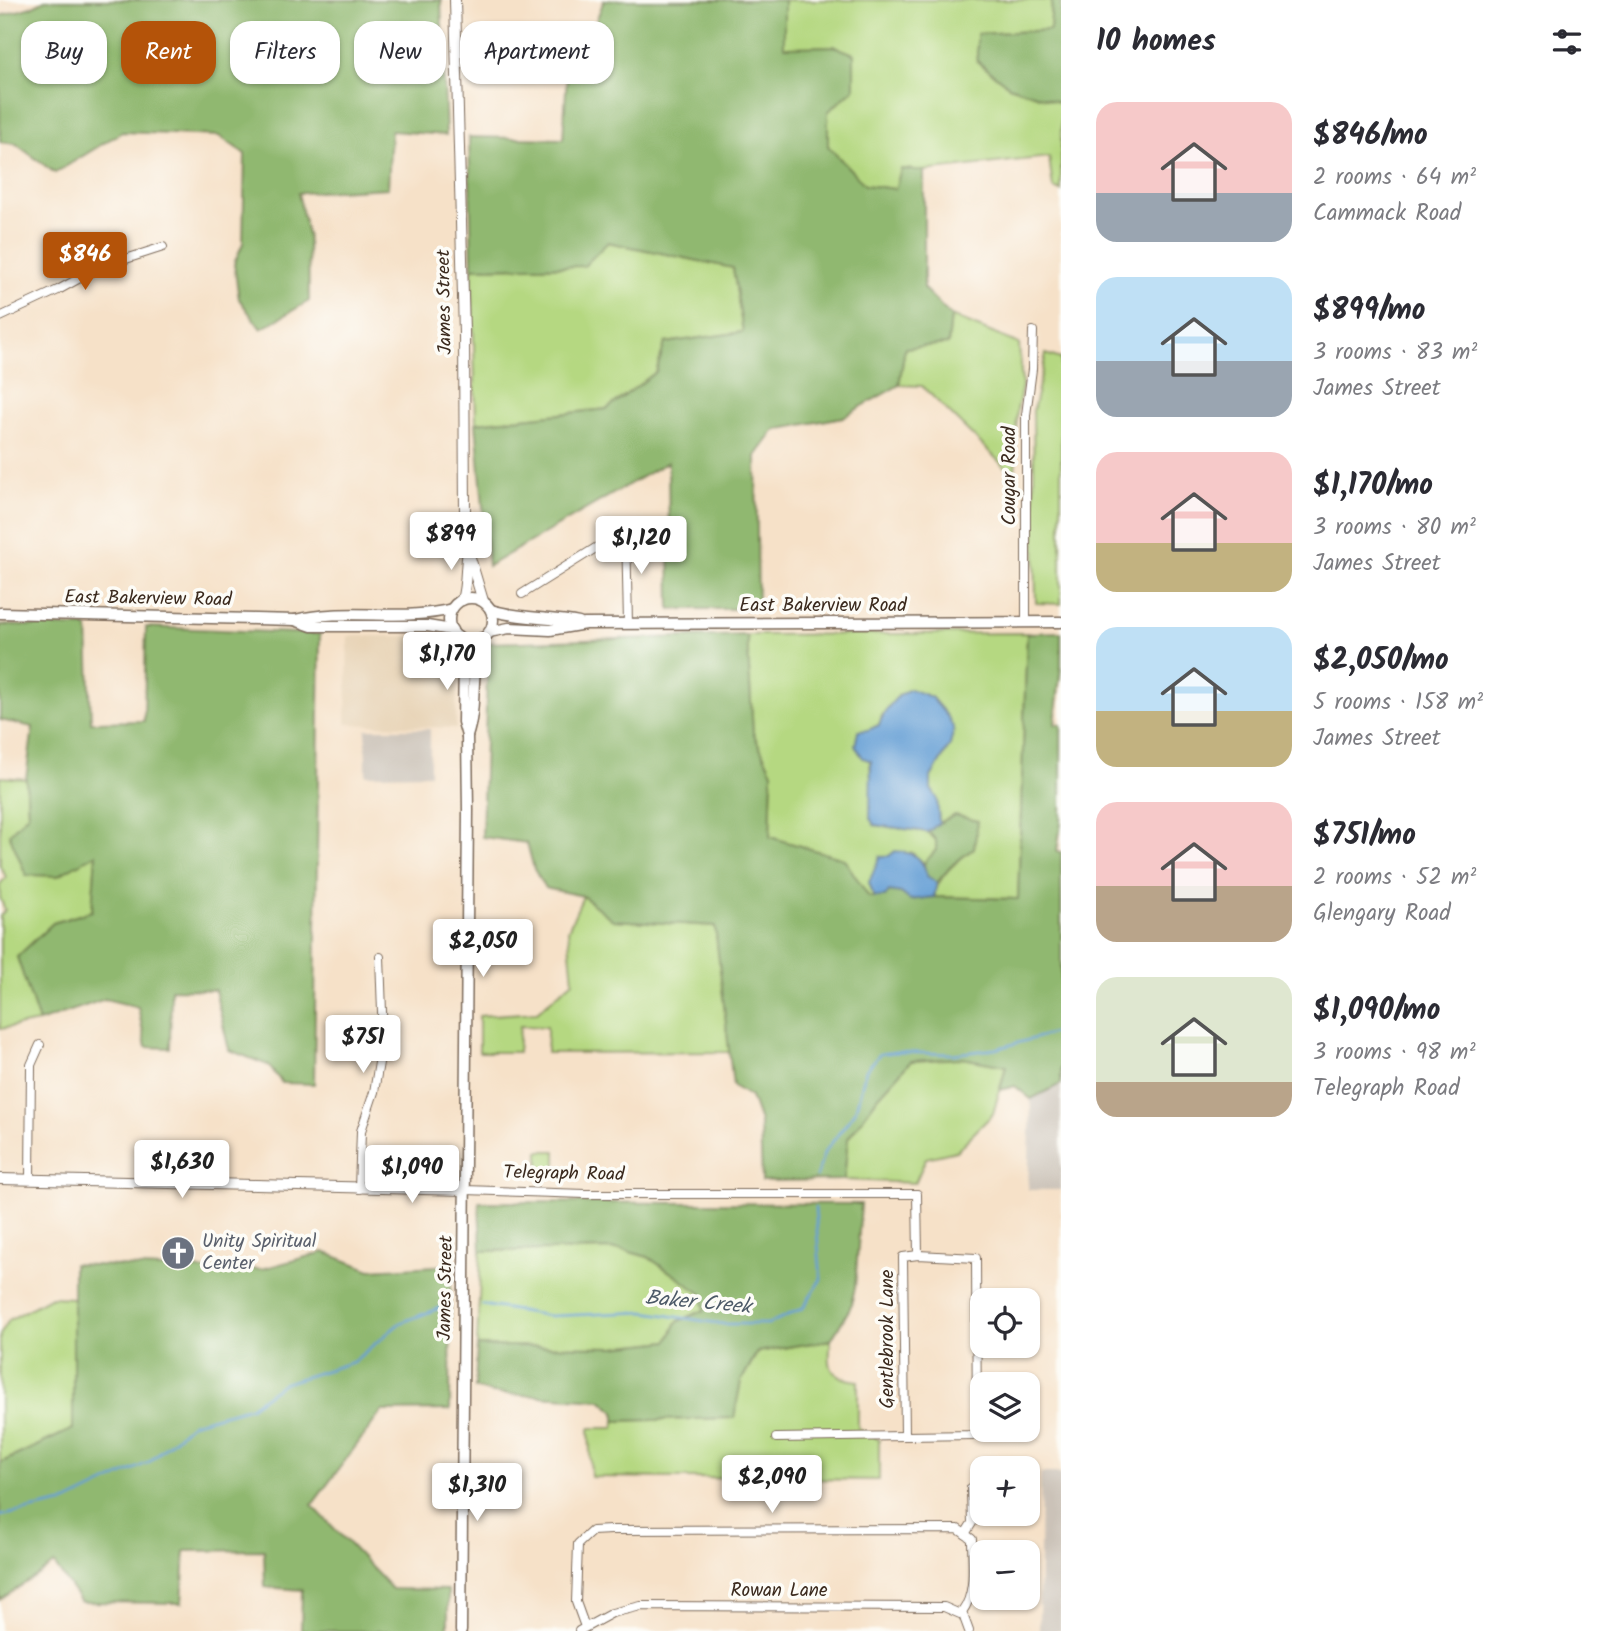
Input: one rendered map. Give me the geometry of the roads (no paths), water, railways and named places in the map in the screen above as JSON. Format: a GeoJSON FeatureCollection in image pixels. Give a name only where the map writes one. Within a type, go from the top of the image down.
{"type":"FeatureCollection","features":[{"type":"Feature","properties":{"kind":"main road"},"geometry":{"type":"LineString","coordinates":[[474,598],[487,606],[493,623],[486,635],[468,641],[455,634],[449,621],[452,610],[462,600],[474,598]]}},
{"type":"Feature","properties":{"kind":"main road","name":"East Bakerview Road"},"geometry":{"type":"LineString","coordinates":[[487,606],[509,616],[550,617],[585,624]]}},
{"type":"Feature","properties":{"kind":"main road","name":"East Bakerview Road"},"geometry":{"type":"LineString","coordinates":[[0,613],[295,620],[316,615],[425,615],[452,610]]}},
{"type":"Feature","properties":{"kind":"main road","name":"East Bakerview Road"},"geometry":{"type":"LineString","coordinates":[[295,620],[312,626],[427,626],[455,634]]}},
{"type":"Feature","properties":{"kind":"main road","name":"East Bakerview Road"},"geometry":{"type":"LineString","coordinates":[[486,635],[509,628],[550,630],[585,624],[1061,622]]}},
{"type":"Feature","properties":{"kind":"main road","name":"James Street"},"geometry":{"type":"LineString","coordinates":[[455,634],[464,660],[463,722],[467,736],[461,1631]]}},
{"type":"Feature","properties":{"kind":"main road","name":"James Street"},"geometry":{"type":"LineString","coordinates":[[467,736],[472,722],[476,654],[486,635]]}},
{"type":"Feature","properties":{"kind":"street","name":"James Street"},"geometry":{"type":"LineString","coordinates":[[455,0],[464,333],[465,517],[468,551],[487,606]]}},
{"type":"Feature","properties":{"kind":"street"},"geometry":{"type":"LineString","coordinates":[[0,317],[98,268],[163,247]]}},
{"type":"Feature","properties":{"kind":"street","name":"Cougar Road"},"geometry":{"type":"LineString","coordinates":[[1026,622],[1026,415],[1032,369],[1033,331]]}},
{"type":"Feature","properties":{"kind":"street"},"geometry":{"type":"LineString","coordinates":[[522,594],[626,529],[628,624]]}},
{"type":"Feature","properties":{"kind":"street"},"geometry":{"type":"LineString","coordinates":[[462,600],[467,582],[468,551]]}},
{"type":"Feature","properties":{"kind":"street"},"geometry":{"type":"LineString","coordinates":[[359,1189],[361,1131],[374,1092],[383,1039],[380,957]]}},
{"type":"Feature","properties":{"kind":"street"},"geometry":{"type":"LineString","coordinates":[[30,1180],[31,1065],[40,1045]]}},
{"type":"Feature","properties":{"kind":"street","name":"Telegraph Road"},"geometry":{"type":"LineString","coordinates":[[0,1179],[586,1194],[917,1194]]}},
{"type":"Feature","properties":{"kind":"street","name":"Gentlebrook Lane"},"geometry":{"type":"LineString","coordinates":[[917,1194],[918,1255]]}},
{"type":"Feature","properties":{"kind":"street","name":"Gentlebrook Lane"},"geometry":{"type":"LineString","coordinates":[[776,1437],[905,1436],[977,1435],[976,1258],[918,1255],[904,1257],[905,1436]]}},
{"type":"Feature","properties":{"kind":"street"},"geometry":{"type":"LineString","coordinates":[[965,1534],[970,1526]]}},
{"type":"Feature","properties":{"kind":"street"},"geometry":{"type":"LineString","coordinates":[[582,1629],[576,1602],[578,1544],[592,1531],[958,1529],[972,1539],[972,1591],[962,1612],[969,1631]]}},
{"type":"Feature","properties":{"kind":"street","name":"Rowan Lane"},"geometry":{"type":"LineString","coordinates":[[582,1629],[612,1613],[641,1606],[944,1607],[960,1614],[962,1612]]}},
{"type":"Feature","properties":{"kind":"water"},"geometry":{"type":"Polygon","coordinates":[[[910,689],[931,697],[948,717],[954,729],[950,745],[931,777],[931,789],[937,798],[939,823],[928,832],[874,825],[870,818],[871,761],[863,758],[855,746],[858,731],[879,725],[891,704],[910,689]]]}},
{"type":"Feature","properties":{"kind":"water"},"geometry":{"type":"Polygon","coordinates":[[[895,851],[908,853],[920,860],[927,876],[937,883],[934,897],[910,900],[901,893],[889,891],[885,897],[874,897],[869,882],[880,856],[889,856],[895,851]]]}},
{"type":"Feature","properties":{"kind":"waterway","name":"Baker Creek"},"geometry":{"type":"LineString","coordinates":[[816,1177],[824,1153],[855,1112],[866,1070],[880,1054],[953,1054],[995,1049],[1061,1031]]}},
{"type":"Feature","properties":{"kind":"waterway","name":"Baker Creek"},"geometry":{"type":"LineString","coordinates":[[482,1305],[550,1316],[645,1312],[723,1324],[768,1324],[803,1308],[821,1279],[815,1208]]}},
{"type":"Feature","properties":{"kind":"waterway","name":"Baker Creek"},"geometry":{"type":"LineString","coordinates":[[0,1516],[67,1502],[149,1462],[192,1423],[250,1407],[282,1384],[353,1362],[400,1323],[445,1306]]}},
{"type":"Feature","properties":{"kind":"place","name":"Unity Spiritual Center"},"geometry":{"type":"Point","coordinates":[178,1253]}}]}
